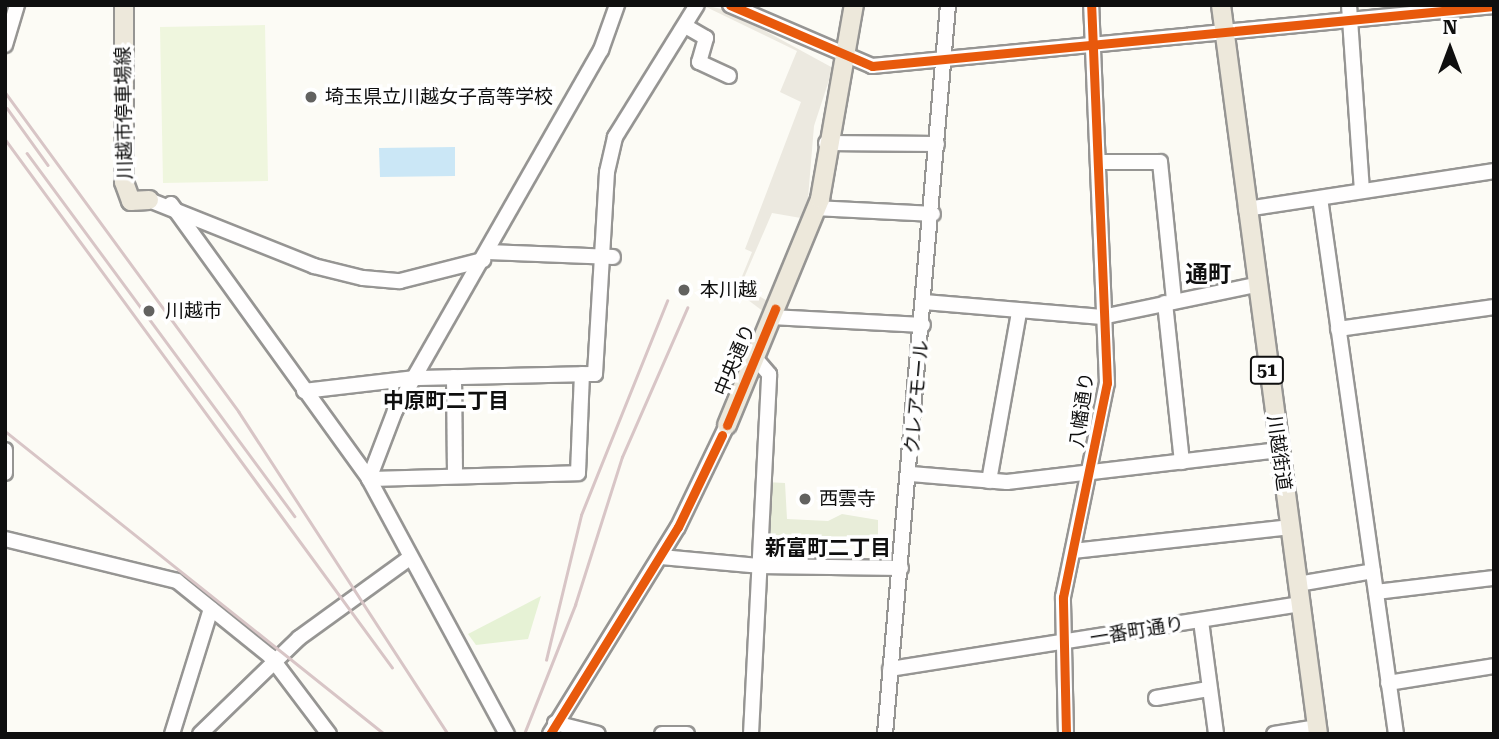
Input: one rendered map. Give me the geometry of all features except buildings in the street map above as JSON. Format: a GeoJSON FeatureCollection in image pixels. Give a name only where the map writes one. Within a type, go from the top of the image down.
{"type":"FeatureCollection","features":[{"type":"Feature","properties":{"kind":"main road","name":"川越市停車場線"},"geometry":{"type":"LineString","coordinates":[[124,5],[124,182],[131,201],[149,200]]}},
{"type":"Feature","properties":{"kind":"main road","name":"中央通り"},"geometry":{"type":"LineString","coordinates":[[727,425],[816,208],[826,143],[848,60],[854,5]]}},
{"type":"Feature","properties":{"kind":"main road","name":"川越街道"},"geometry":{"type":"LineString","coordinates":[[1221,5],[1255,285],[1317,730]]}},
{"type":"Feature","properties":{"kind":"street"},"geometry":{"type":"LineString","coordinates":[[5,45],[17,5]]}},
{"type":"Feature","properties":{"kind":"street"},"geometry":{"type":"LineString","coordinates":[[369,479],[415,378],[601,50],[617,5]]}},
{"type":"Feature","properties":{"kind":"street"},"geometry":{"type":"LineString","coordinates":[[304,391],[415,378],[595,374],[607,257],[615,137],[678,42],[697,5]]}},
{"type":"Feature","properties":{"kind":"street"},"geometry":{"type":"LineString","coordinates":[[730,5],[848,60],[872,66],[1224,34],[1350,12],[1494,6]]}},
{"type":"Feature","properties":{"kind":"street","name":"クレアモール"},"geometry":{"type":"LineString","coordinates":[[886,734],[890,669],[911,474],[948,5]]}},
{"type":"Feature","properties":{"kind":"street","name":"八幡通り"},"geometry":{"type":"LineString","coordinates":[[1066,734],[1063,597],[1107,383],[1102,317],[1096,46],[1091,5]]}},
{"type":"Feature","properties":{"kind":"street"},"geometry":{"type":"LineString","coordinates":[[1350,12],[1362,191]]}},
{"type":"Feature","properties":{"kind":"street"},"geometry":{"type":"LineString","coordinates":[[687,27],[706,38],[698,54],[699,62],[729,76]]}},
{"type":"Feature","properties":{"kind":"street"},"geometry":{"type":"LineString","coordinates":[[678,42],[698,54]]}},
{"type":"Feature","properties":{"kind":"street"},"geometry":{"type":"LineString","coordinates":[[826,143],[937,144]]}},
{"type":"Feature","properties":{"kind":"street"},"geometry":{"type":"LineString","coordinates":[[1098,162],[1160,162],[1182,462]]}},
{"type":"Feature","properties":{"kind":"street"},"geometry":{"type":"LineString","coordinates":[[1246,209],[1494,171]]}},
{"type":"Feature","properties":{"kind":"street"},"geometry":{"type":"LineString","coordinates":[[1320,198],[1396,734]]}},
{"type":"Feature","properties":{"kind":"street"},"geometry":{"type":"LineString","coordinates":[[149,200],[171,204],[314,266],[363,278],[400,281],[485,256],[607,257]]}},
{"type":"Feature","properties":{"kind":"street"},"geometry":{"type":"LineString","coordinates":[[171,204],[369,479],[408,559],[507,734]]}},
{"type":"Feature","properties":{"kind":"street"},"geometry":{"type":"LineString","coordinates":[[816,208],[933,214]]}},
{"type":"Feature","properties":{"kind":"street"},"geometry":{"type":"LineString","coordinates":[[924,302],[1102,317],[1255,285]]}},
{"type":"Feature","properties":{"kind":"street"},"geometry":{"type":"LineString","coordinates":[[1338,329],[1494,307]]}},
{"type":"Feature","properties":{"kind":"street"},"geometry":{"type":"LineString","coordinates":[[989,481],[1019,312]]}},
{"type":"Feature","properties":{"kind":"street"},"geometry":{"type":"LineString","coordinates":[[771,317],[923,325]]}},
{"type":"Feature","properties":{"kind":"street"},"geometry":{"type":"LineString","coordinates":[[751,734],[769,374],[754,357]]}},
{"type":"Feature","properties":{"kind":"street"},"geometry":{"type":"LineString","coordinates":[[369,479],[578,473],[582,374]]}},
{"type":"Feature","properties":{"kind":"street"},"geometry":{"type":"LineString","coordinates":[[454,377],[455,475]]}},
{"type":"Feature","properties":{"kind":"street"},"geometry":{"type":"LineString","coordinates":[[598,734],[553,729],[661,557],[727,425]]}},
{"type":"Feature","properties":{"kind":"street"},"geometry":{"type":"LineString","coordinates":[[5,450],[5,473]]}},
{"type":"Feature","properties":{"kind":"street"},"geometry":{"type":"LineString","coordinates":[[911,474],[989,481],[1090,475],[1279,450]]}},
{"type":"Feature","properties":{"kind":"street"},"geometry":{"type":"LineString","coordinates":[[1073,551],[1289,527]]}},
{"type":"Feature","properties":{"kind":"street"},"geometry":{"type":"LineString","coordinates":[[5,539],[172,578],[274,662],[329,734]]}},
{"type":"Feature","properties":{"kind":"street"},"geometry":{"type":"LineString","coordinates":[[661,557],[760,566],[901,568]]}},
{"type":"Feature","properties":{"kind":"street"},"geometry":{"type":"LineString","coordinates":[[200,734],[274,662],[408,559]]}},
{"type":"Feature","properties":{"kind":"street"},"geometry":{"type":"LineString","coordinates":[[1297,584],[1373,571]]}},
{"type":"Feature","properties":{"kind":"street"},"geometry":{"type":"LineString","coordinates":[[1376,592],[1494,578]]}},
{"type":"Feature","properties":{"kind":"street","name":"一番町通り"},"geometry":{"type":"LineString","coordinates":[[890,669],[1300,604]]}},
{"type":"Feature","properties":{"kind":"street"},"geometry":{"type":"LineString","coordinates":[[172,734],[211,609]]}},
{"type":"Feature","properties":{"kind":"street"},"geometry":{"type":"LineString","coordinates":[[1201,621],[1216,734]]}},
{"type":"Feature","properties":{"kind":"street"},"geometry":{"type":"LineString","coordinates":[[1388,683],[1494,666]]}},
{"type":"Feature","properties":{"kind":"street"},"geometry":{"type":"LineString","coordinates":[[1156,698],[1208,689]]}},
{"type":"Feature","properties":{"kind":"street"},"geometry":{"type":"LineString","coordinates":[[1274,734],[1317,730]]}},
{"type":"Feature","properties":{"kind":"street"},"geometry":{"type":"LineString","coordinates":[[662,734],[687,734]]}},
{"type":"Feature","properties":{"kind":"green space"},"geometry":{"type":"Polygon","coordinates":[[[265,25],[268,181],[163,183],[160,27],[265,25]]]}},
{"type":"Feature","properties":{"kind":"green space"},"geometry":{"type":"Polygon","coordinates":[[[765,482],[785,483],[787,519],[828,521],[842,514],[878,520],[878,543],[763,540],[765,482]]]}},
{"type":"Feature","properties":{"kind":"green space"},"geometry":{"type":"Polygon","coordinates":[[[541,596],[528,639],[476,645],[468,634],[541,596]]]}},
{"type":"Feature","properties":{"kind":"shaded area"},"geometry":{"type":"Polygon","coordinates":[[[702,5],[727,10],[833,68],[814,126],[807,210],[801,218],[772,213],[744,278],[746,288],[769,302],[764,312],[736,291],[752,252],[745,249],[801,102],[780,92],[797,51],[702,5]]]}},
{"type":"Feature","properties":{"kind":"water"},"geometry":{"type":"Polygon","coordinates":[[[455,147],[455,176],[380,177],[379,148],[455,147]]]}},
{"type":"Feature","properties":{"kind":"railway"},"geometry":{"type":"LineString","coordinates":[[5,92],[239,412],[448,734]]}},
{"type":"Feature","properties":{"kind":"railway"},"geometry":{"type":"LineString","coordinates":[[7,108],[48,165]]}},
{"type":"Feature","properties":{"kind":"railway"},"geometry":{"type":"LineString","coordinates":[[5,139],[392,667]]}},
{"type":"Feature","properties":{"kind":"railway"},"geometry":{"type":"LineString","coordinates":[[27,153],[295,516]]}},
{"type":"Feature","properties":{"kind":"railway"},"geometry":{"type":"LineString","coordinates":[[546,660],[581,515],[667,301]]}},
{"type":"Feature","properties":{"kind":"railway"},"geometry":{"type":"LineString","coordinates":[[524,734],[575,605],[622,457],[687,308]]}},
{"type":"Feature","properties":{"kind":"railway"},"geometry":{"type":"LineString","coordinates":[[5,431],[385,734]]}},
{"type":"Feature","properties":{"kind":"cycle path"},"geometry":{"type":"LineString","coordinates":[[730,5],[872,66],[1494,6]]}},
{"type":"Feature","properties":{"kind":"cycle path"},"geometry":{"type":"LineString","coordinates":[[1066,734],[1063,597],[1107,383],[1091,5]]}},
{"type":"Feature","properties":{"kind":"cycle path"},"geometry":{"type":"LineString","coordinates":[[727,425],[775,309]]}},
{"type":"Feature","properties":{"kind":"cycle path"},"geometry":{"type":"LineString","coordinates":[[550,734],[678,527],[722,435]]}},
{"type":"Feature","properties":{"kind":"place","name":"埼玉県立川越女子高等学校"},"geometry":{"type":"Point","coordinates":[311,97]}},
{"type":"Feature","properties":{"kind":"place","name":"本川越"},"geometry":{"type":"Point","coordinates":[684,290]}},
{"type":"Feature","properties":{"kind":"place","name":"川越市"},"geometry":{"type":"Point","coordinates":[149,311]}},
{"type":"Feature","properties":{"kind":"place","name":"西雲寺"},"geometry":{"type":"Point","coordinates":[805,499]}},
{"type":"Feature","properties":{"kind":"district","name":"通町"},"geometry":{"type":"Point","coordinates":[1208,275]}},
{"type":"Feature","properties":{"kind":"district","name":"中原町二丁目"},"geometry":{"type":"Point","coordinates":[446,401]}},
{"type":"Feature","properties":{"kind":"district","name":"新富町二丁目"},"geometry":{"type":"Point","coordinates":[828,548]}}]}
